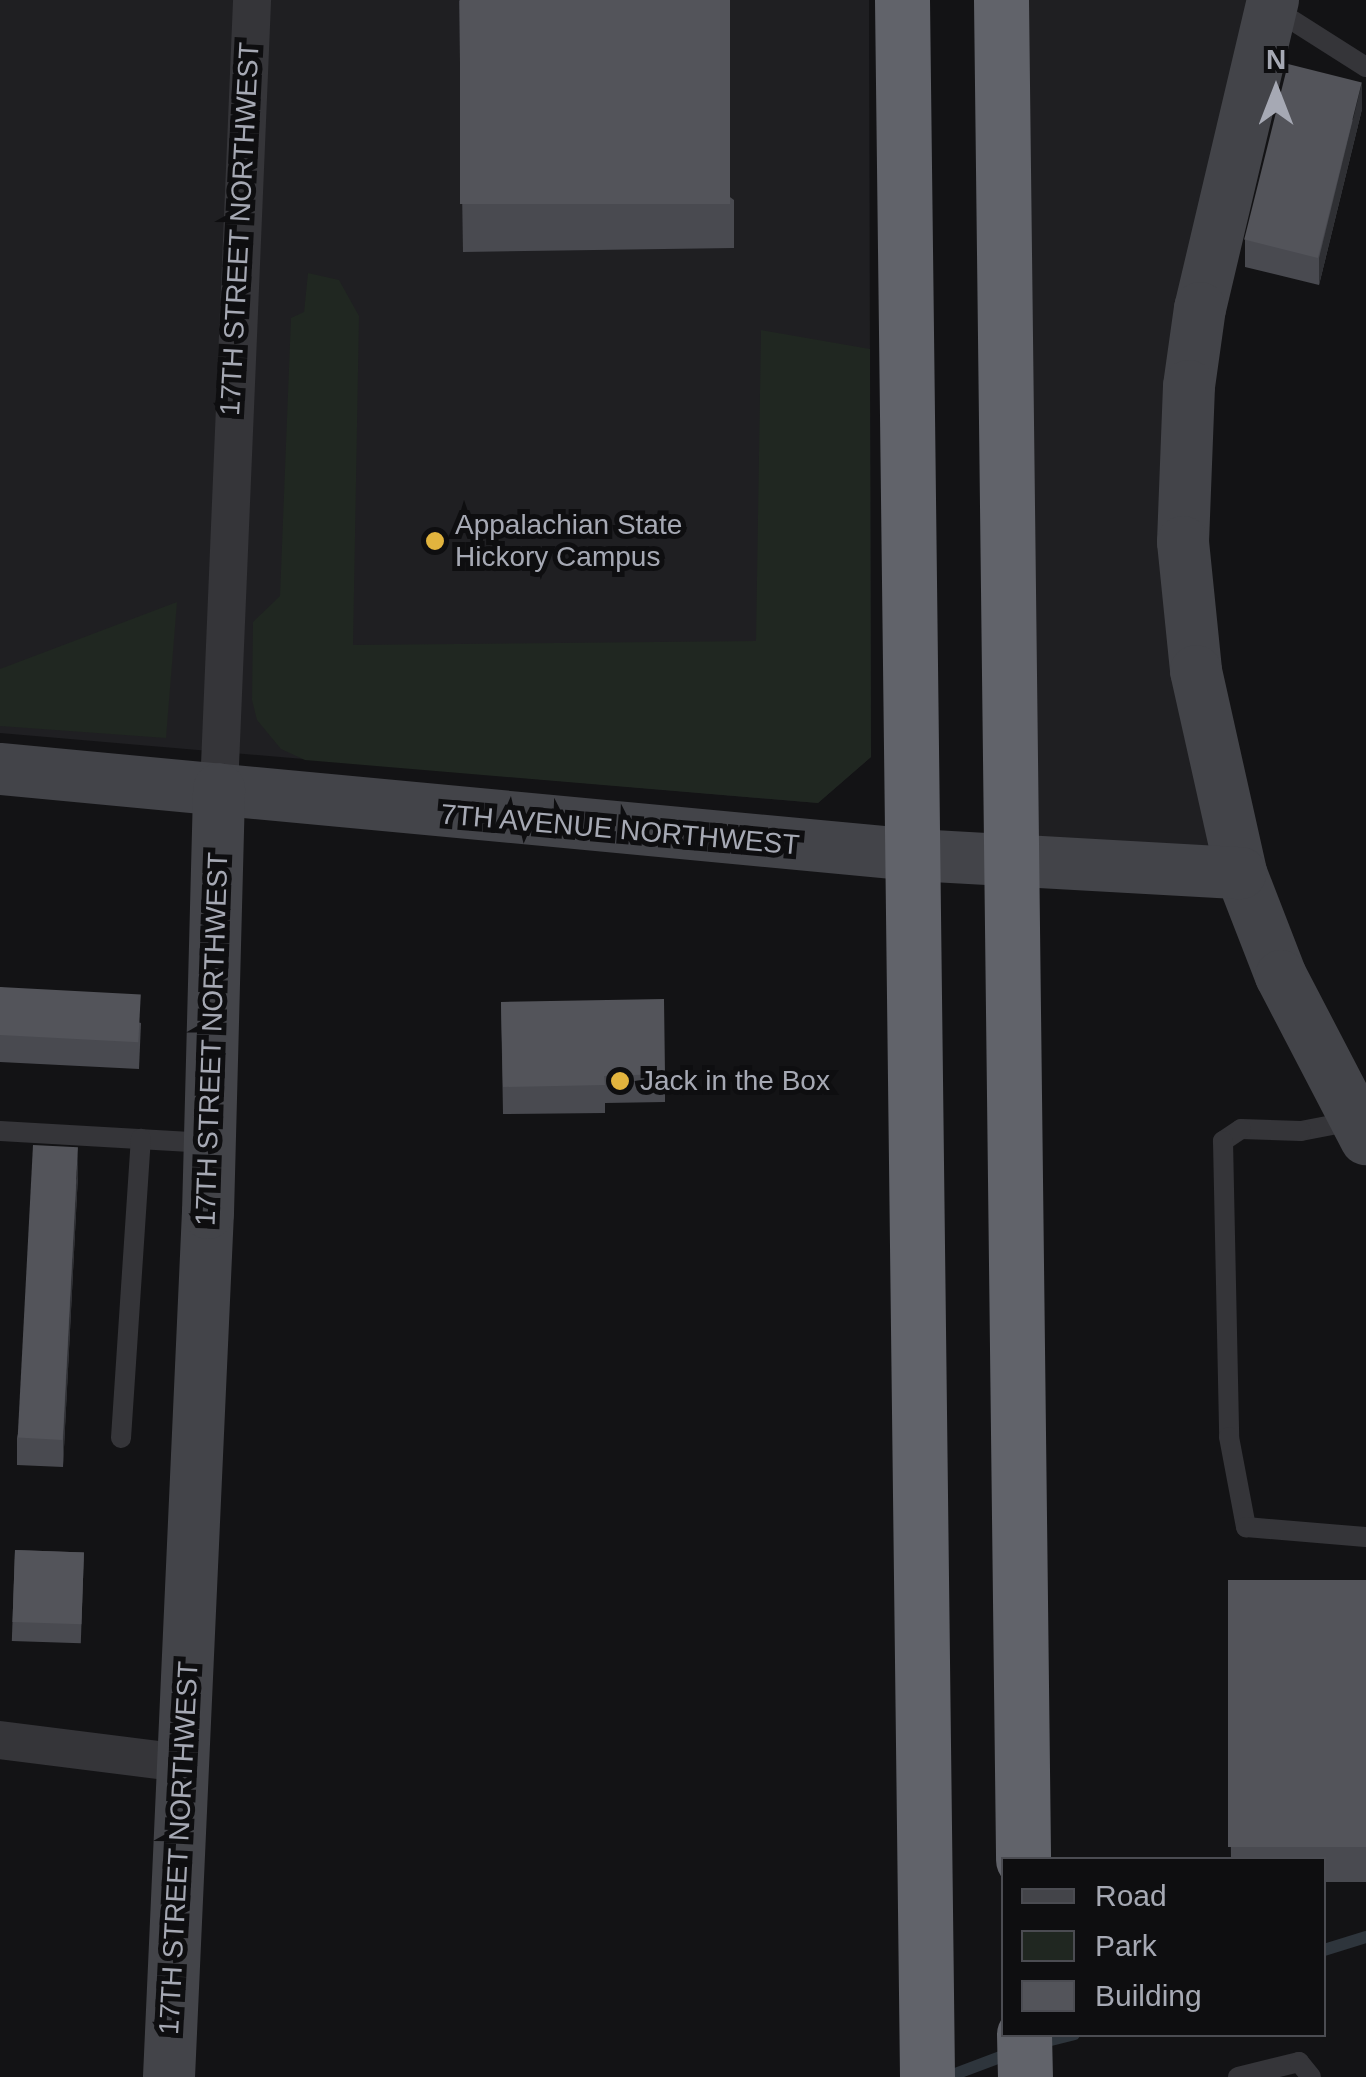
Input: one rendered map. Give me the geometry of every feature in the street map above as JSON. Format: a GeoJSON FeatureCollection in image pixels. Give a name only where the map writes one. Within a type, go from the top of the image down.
{"type":"FeatureCollection","features":[{"type":"Feature","properties":{"kind":"highway"},"geometry":{"type":"LineString","coordinates":[[902,0],[916,855],[927,2077]]}},
{"type":"Feature","properties":{"kind":"highway"},"geometry":{"type":"LineString","coordinates":[[1001,0],[1015,860],[1023,1857]]}},
{"type":"Feature","properties":{"kind":"highway"},"geometry":{"type":"LineString","coordinates":[[1024,2037],[1025,2077]]}},
{"type":"Feature","properties":{"kind":"street","name":"17TH STREET NORTHWEST"},"geometry":{"type":"LineString","coordinates":[[169,2077],[210,1143],[218,789],[252,0]]}},
{"type":"Feature","properties":{"kind":"street"},"geometry":{"type":"LineString","coordinates":[[1272,4],[1200,308],[1183,464],[1183,542],[1196,671],[1241,873],[1281,976],[1361,1130]]}},
{"type":"Feature","properties":{"kind":"street","name":"7TH AVENUE NORTHWEST"},"geometry":{"type":"LineString","coordinates":[[0,769],[916,855],[1241,873]]}},
{"type":"Feature","properties":{"kind":"street"},"geometry":{"type":"LineString","coordinates":[[0,1740],[183,1763]]}},
{"type":"Feature","properties":{"kind":"lane"},"geometry":{"type":"LineString","coordinates":[[1272,4],[1366,67]]}},
{"type":"Feature","properties":{"kind":"lane"},"geometry":{"type":"LineString","coordinates":[[1361,1130],[1241,1129],[1223,1141],[1228,1437],[1246,1527],[1366,1537]]}},
{"type":"Feature","properties":{"kind":"lane"},"geometry":{"type":"LineString","coordinates":[[0,1131],[210,1143]]}},
{"type":"Feature","properties":{"kind":"lane"},"geometry":{"type":"LineString","coordinates":[[122,1438],[141,1139]]}},
{"type":"Feature","properties":{"kind":"lane"},"geometry":{"type":"LineString","coordinates":[[1238,2077],[1299,2062],[1311,2077]]}},
{"type":"Feature","properties":{"kind":"shaded area","name":"Appalachian State Hickory Campus"},"geometry":{"type":"Polygon","coordinates":[[[0,0],[869,0],[871,757],[818,803],[0,733],[0,0]]]}},
{"type":"Feature","properties":{"kind":"shaded area"},"geometry":{"type":"Polygon","coordinates":[[[1001,0],[1273,0],[1189,386],[1241,873],[1015,860],[1001,0]]]}},
{"type":"Feature","properties":{"kind":"green space"},"geometry":{"type":"Polygon","coordinates":[[[308,273],[339,280],[359,316],[353,645],[756,641],[761,330],[870,349],[871,757],[818,803],[305,760],[281,749],[257,720],[252,700],[253,622],[280,596],[291,318],[304,312],[308,273]]]}},
{"type":"Feature","properties":{"kind":"green space"},"geometry":{"type":"Polygon","coordinates":[[[177,602],[166,738],[0,726],[0,669],[177,602]]]}},
{"type":"Feature","properties":{"kind":"building"},"geometry":{"type":"Polygon","coordinates":[[[460,0],[730,0],[730,204],[460,204],[460,0]]]}},
{"type":"Feature","properties":{"kind":"building"},"geometry":{"type":"Polygon","coordinates":[[[1288,64],[1362,82],[1318,258],[1244,240],[1288,64]]]}},
{"type":"Feature","properties":{"kind":"building"},"geometry":{"type":"Polygon","coordinates":[[[0,987],[141,994],[138,1042],[0,1035],[0,987]]]}},
{"type":"Feature","properties":{"kind":"building"},"geometry":{"type":"Polygon","coordinates":[[[664,999],[665,1074],[604,1076],[605,1085],[503,1087],[501,1002],[664,999]]]}},
{"type":"Feature","properties":{"kind":"building"},"geometry":{"type":"Polygon","coordinates":[[[33,1145],[78,1147],[63,1440],[18,1438],[33,1145]]]}},
{"type":"Feature","properties":{"kind":"building"},"geometry":{"type":"Polygon","coordinates":[[[15,1550],[84,1552],[81,1624],[12,1622],[15,1550]]]}},
{"type":"Feature","properties":{"kind":"building"},"geometry":{"type":"Polygon","coordinates":[[[1228,1580],[1366,1580],[1366,1847],[1228,1847],[1228,1580]]]}},
{"type":"Feature","properties":{"kind":"waterway"},"geometry":{"type":"LineString","coordinates":[[1326,1949],[1366,1937]]}},
{"type":"Feature","properties":{"kind":"waterway"},"geometry":{"type":"LineString","coordinates":[[1039,2043],[1062,2037]]}},
{"type":"Feature","properties":{"kind":"waterway"},"geometry":{"type":"LineString","coordinates":[[947,2077],[1011,2053]]}},
{"type":"Feature","properties":{"kind":"place","name":"Appalachian State Hickory Campus"},"geometry":{"type":"Point","coordinates":[435,541]}},
{"type":"Feature","properties":{"kind":"place","name":"Jack in the Box"},"geometry":{"type":"Point","coordinates":[620,1081]}}]}
